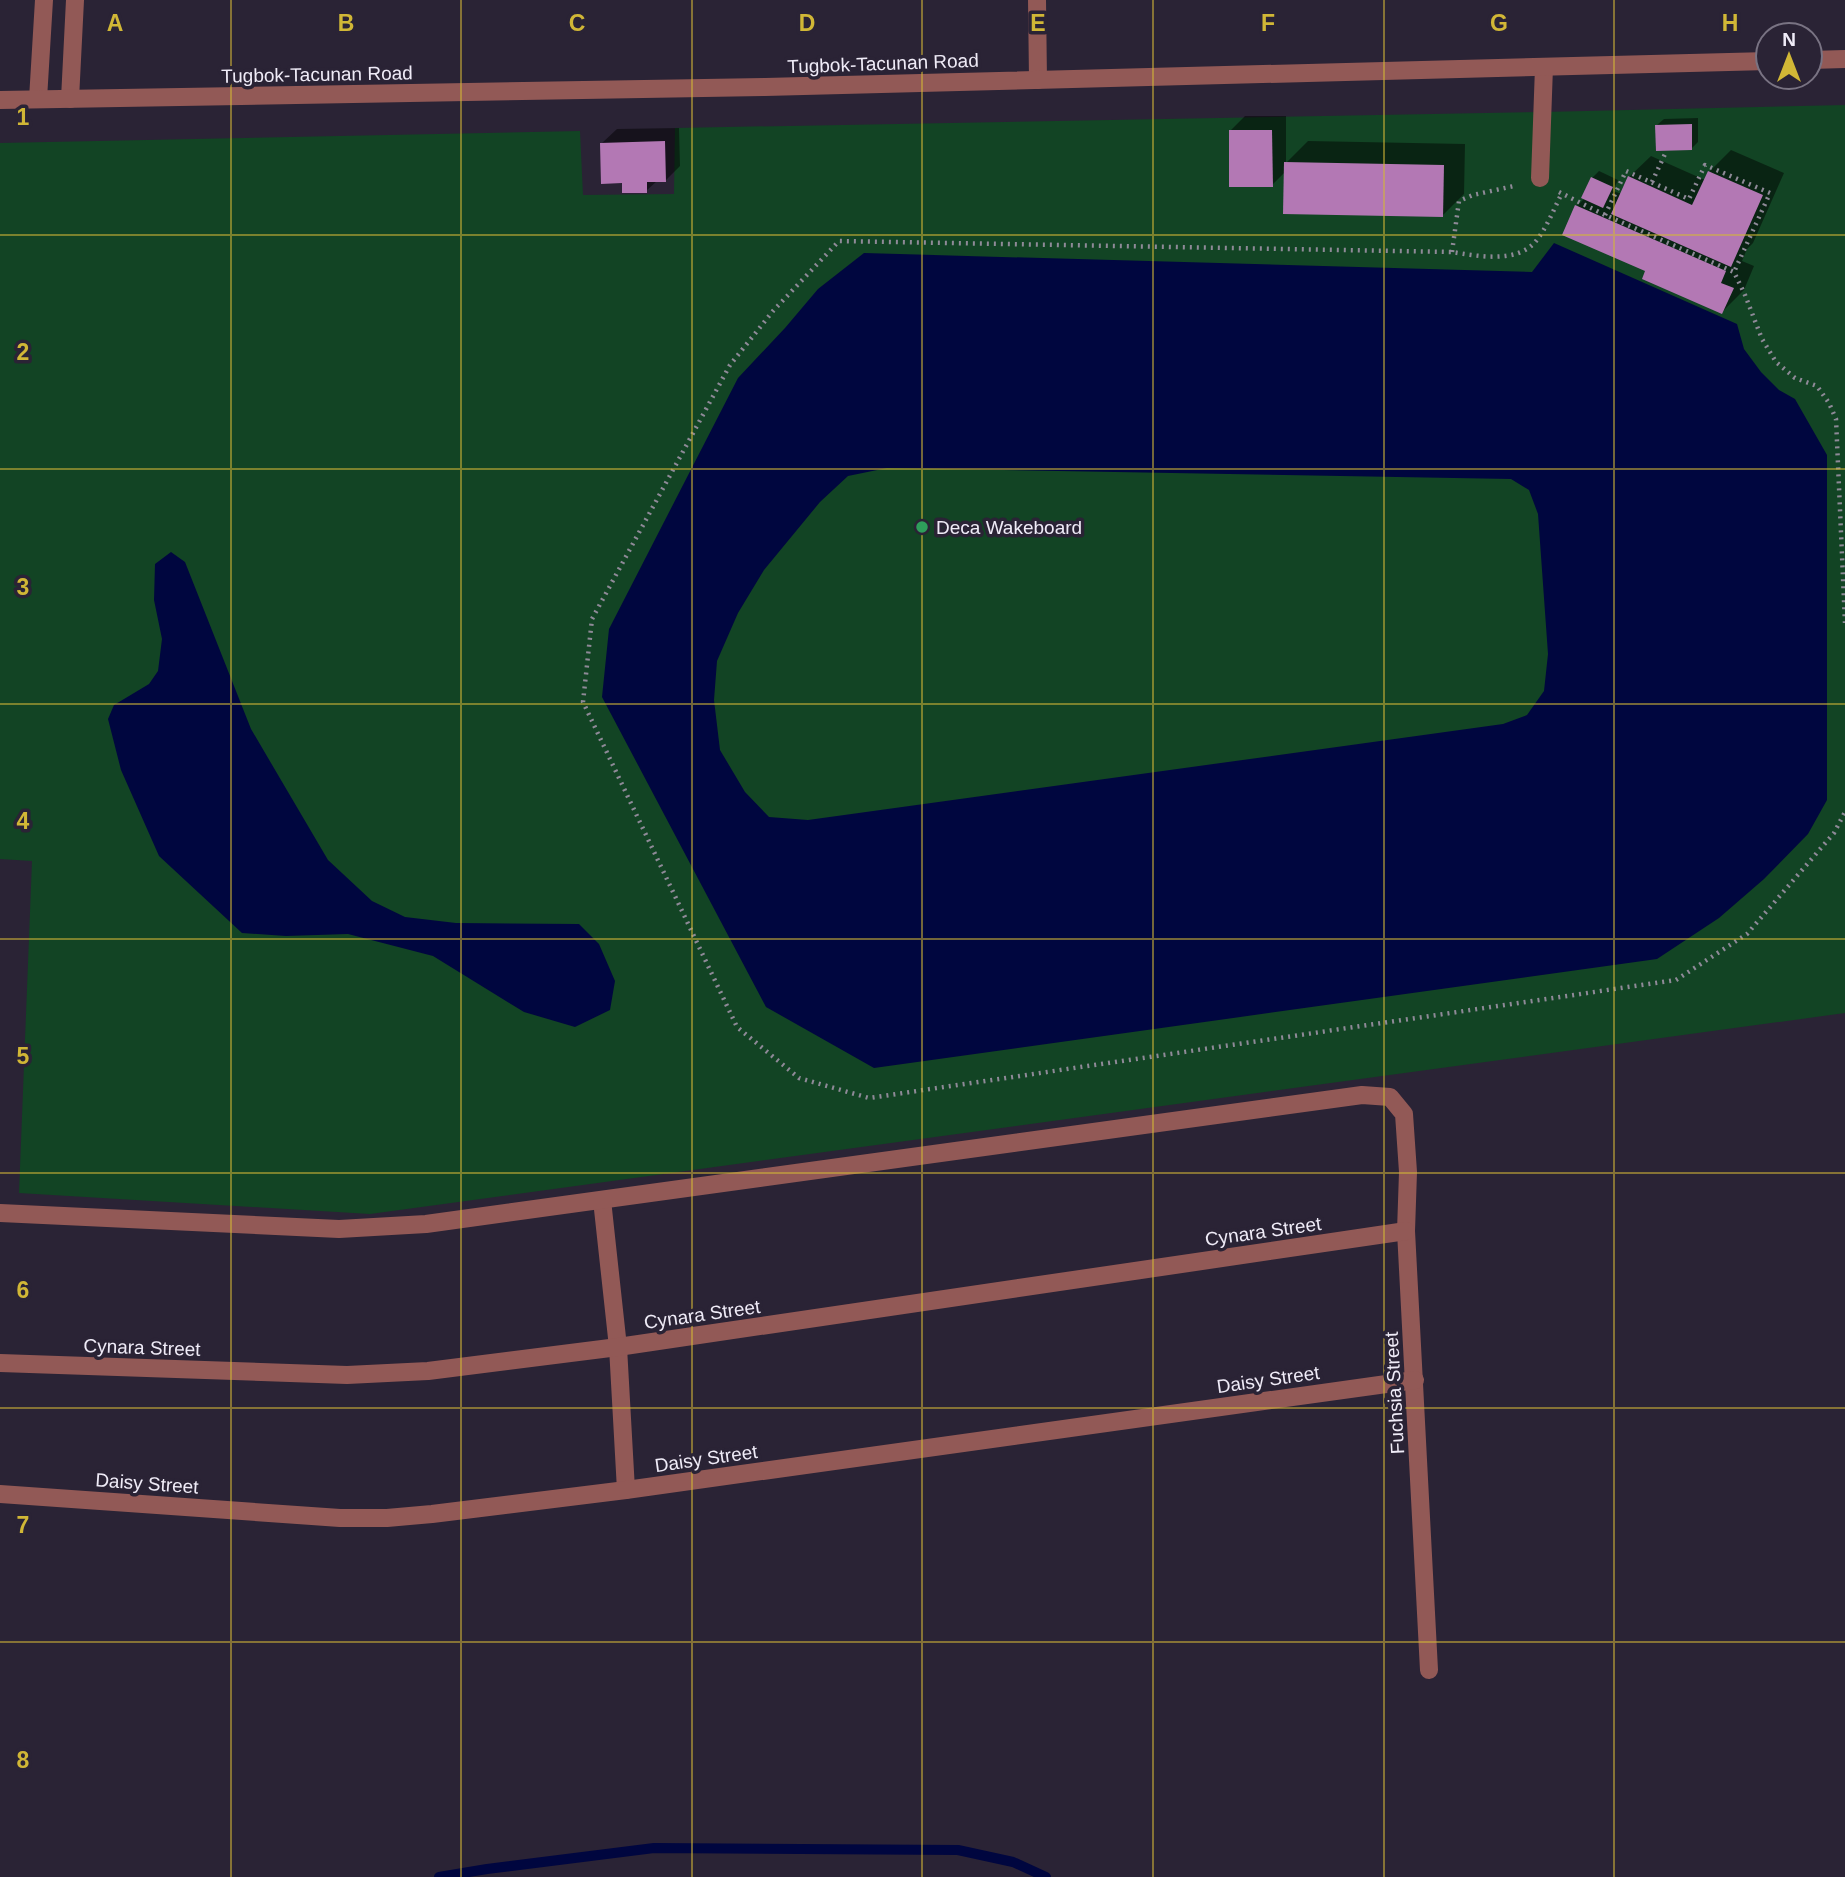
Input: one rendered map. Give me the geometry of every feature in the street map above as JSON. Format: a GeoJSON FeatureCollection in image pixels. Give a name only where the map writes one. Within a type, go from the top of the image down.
{"type":"FeatureCollection","features":[{"type":"Feature","properties":{"kind":"street"},"geometry":{"type":"LineString","coordinates":[[38,99],[44,0]]}},
{"type":"Feature","properties":{"kind":"street"},"geometry":{"type":"LineString","coordinates":[[71,99],[75,0]]}},
{"type":"Feature","properties":{"kind":"street"},"geometry":{"type":"LineString","coordinates":[[1037,0],[1038,80]]}},
{"type":"Feature","properties":{"kind":"street"},"geometry":{"type":"LineString","coordinates":[[1824,60],[1845,59]]}},
{"type":"Feature","properties":{"kind":"street","name":"Tugbok-Tacunan Road"},"geometry":{"type":"LineString","coordinates":[[0,100],[751,88],[1754,61]]}},
{"type":"Feature","properties":{"kind":"street"},"geometry":{"type":"LineString","coordinates":[[1540,178],[1544,67]]}},
{"type":"Feature","properties":{"kind":"street","name":"Fuchsia Street"},"geometry":{"type":"LineString","coordinates":[[602,1200],[1362,1096],[1390,1097],[1404,1114],[1408,1172],[1406,1231],[1429,1670]]}},
{"type":"Feature","properties":{"kind":"street"},"geometry":{"type":"LineString","coordinates":[[0,1213],[349,1229],[426,1224],[602,1200],[618,1347],[626,1490]]}},
{"type":"Feature","properties":{"kind":"street","name":"Cynara Street"},"geometry":{"type":"LineString","coordinates":[[0,1363],[347,1375],[428,1371],[618,1347],[1406,1231]]}},
{"type":"Feature","properties":{"kind":"street","name":"Daisy Street"},"geometry":{"type":"LineString","coordinates":[[0,1494],[340,1518],[387,1518],[626,1490],[1415,1380]]}},
{"type":"Feature","properties":{"kind":"path"},"geometry":{"type":"LineString","coordinates":[[1652,182],[1665,154]]}},
{"type":"Feature","properties":{"kind":"path"},"geometry":{"type":"LineString","coordinates":[[1605,215],[1626,171],[1689,199],[1704,165],[1770,193],[1734,272]]}},
{"type":"Feature","properties":{"kind":"path"},"geometry":{"type":"LineString","coordinates":[[1452,252],[1459,201],[1540,178]]}},
{"type":"Feature","properties":{"kind":"path"},"geometry":{"type":"LineString","coordinates":[[1845,623],[1836,419],[1829,403],[1817,386],[1795,378],[1776,362],[1762,339],[1734,272],[1562,193],[1535,243],[1516,254],[1484,257],[1452,252],[839,241],[773,311],[730,365],[592,619],[583,702],[737,1027],[799,1078],[869,1098],[1676,980],[1747,934],[1834,833],[1845,812]]}},
{"type":"Feature","properties":{"kind":"green space","name":"Deca Wakeboard"},"geometry":{"type":"Polygon","coordinates":[[[1845,105],[1845,1013],[370,1214],[19,1193],[32,861],[0,859],[0,143],[580,131],[583,195],[674,194],[675,128],[1845,105]]]}},
{"type":"Feature","properties":{"kind":"shaded area"},"geometry":{"type":"Polygon","coordinates":[[[1554,243],[1737,324],[1744,349],[1779,390],[1795,399],[1827,455],[1827,800],[1808,834],[1764,879],[1719,918],[1657,959],[874,1068],[766,1007],[602,697],[609,629],[738,378],[818,289],[864,253],[1532,272],[1554,243]],[[887,468],[848,476],[820,502],[764,570],[738,613],[717,661],[714,700],[720,750],[745,792],[769,817],[808,820],[1503,724],[1527,715],[1544,691],[1548,654],[1538,514],[1529,490],[1511,479],[887,468]]]}},
{"type":"Feature","properties":{"kind":"shaded area"},"geometry":{"type":"Polygon","coordinates":[[[171,552],[185,562],[251,729],[328,860],[372,901],[405,917],[456,923],[579,924],[599,944],[615,981],[610,1010],[575,1027],[524,1012],[433,956],[348,934],[286,936],[242,933],[159,856],[121,770],[108,719],[114,705],[149,684],[158,671],[162,639],[154,600],[155,564],[171,552]]]}},
{"type":"Feature","properties":{"kind":"building"},"geometry":{"type":"Polygon","coordinates":[[[1692,124],[1692,150],[1656,151],[1655,125],[1692,124]]]}},
{"type":"Feature","properties":{"kind":"building"},"geometry":{"type":"Polygon","coordinates":[[[1229,130],[1272,130],[1273,187],[1229,187],[1229,130]]]}},
{"type":"Feature","properties":{"kind":"building"},"geometry":{"type":"Polygon","coordinates":[[[665,141],[666,182],[647,182],[647,193],[622,193],[622,183],[601,184],[600,143],[665,141]]]}},
{"type":"Feature","properties":{"kind":"building"},"geometry":{"type":"Polygon","coordinates":[[[1284,162],[1444,165],[1443,217],[1283,214],[1284,162]]]}},
{"type":"Feature","properties":{"kind":"building"},"geometry":{"type":"Polygon","coordinates":[[[1708,171],[1763,195],[1731,267],[1611,214],[1628,176],[1692,205],[1708,171]]]}},
{"type":"Feature","properties":{"kind":"building"},"geometry":{"type":"Polygon","coordinates":[[[1591,177],[1613,187],[1603,208],[1581,198],[1591,177]]]}},
{"type":"Feature","properties":{"kind":"building"},"geometry":{"type":"Polygon","coordinates":[[[1575,205],[1726,271],[1721,283],[1734,288],[1722,314],[1642,279],[1645,271],[1562,235],[1575,205]]]}},
{"type":"Feature","properties":{"kind":"waterway"},"geometry":{"type":"LineString","coordinates":[[439,1877],[654,1848],[958,1850],[1013,1862],[1046,1877]]}},
{"type":"Feature","properties":{"kind":"place","name":"Deca Wakeboard"},"geometry":{"type":"Point","coordinates":[922,527]}}]}
